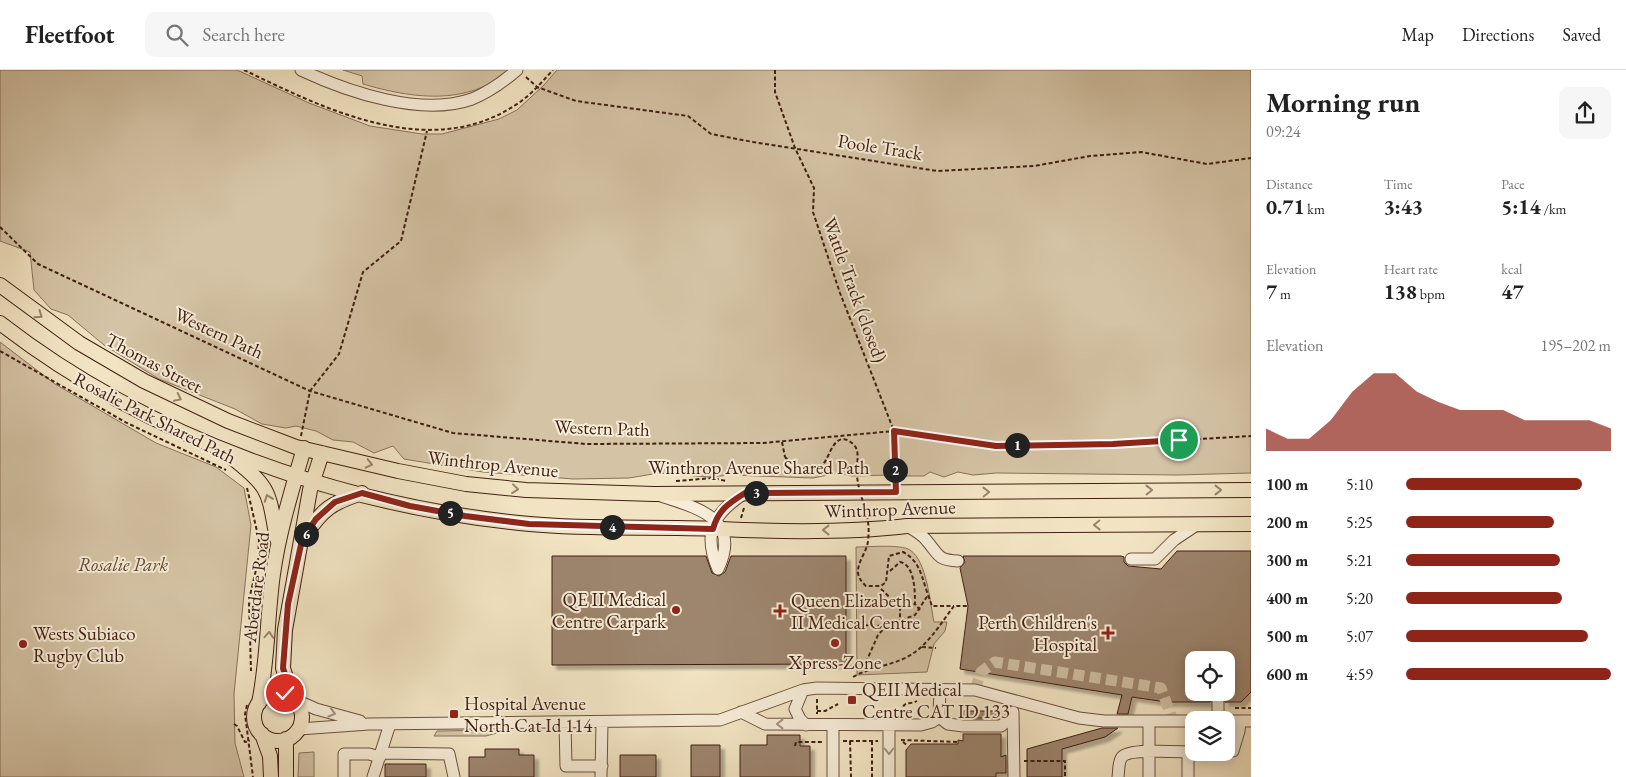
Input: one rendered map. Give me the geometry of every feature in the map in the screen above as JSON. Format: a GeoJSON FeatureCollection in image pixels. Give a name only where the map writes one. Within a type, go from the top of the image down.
{"type":"FeatureCollection","features":[{"type":"Feature","properties":{"kind":"main road","name":"Thomas Street"},"geometry":{"type":"LineString","coordinates":[[0,285],[79,343],[144,381],[228,421],[305,441]]}},
{"type":"Feature","properties":{"kind":"main road"},"geometry":{"type":"LineString","coordinates":[[0,322],[71,373],[134,408],[221,449],[296,475]]}},
{"type":"Feature","properties":{"kind":"main road","name":"Winthrop Avenue"},"geometry":{"type":"LineString","coordinates":[[305,441],[322,453],[466,484],[526,490],[745,498],[896,492],[1251,490]]}},
{"type":"Feature","properties":{"kind":"main road","name":"Aberdare Road"},"geometry":{"type":"LineString","coordinates":[[254,700],[266,668],[273,575],[278,545],[305,441]]}},
{"type":"Feature","properties":{"kind":"main road"},"geometry":{"type":"LineString","coordinates":[[221,449],[263,483],[270,499],[278,545]]}},
{"type":"Feature","properties":{"kind":"main road","name":"Aberdare Road"},"geometry":{"type":"LineString","coordinates":[[294,699],[283,668],[288,604],[313,480],[322,453]]}},
{"type":"Feature","properties":{"kind":"main road","name":"Winthrop Avenue"},"geometry":{"type":"LineString","coordinates":[[296,475],[410,506],[465,516],[529,524],[718,530],[740,526],[875,530],[908,526],[1251,524]]}},
{"type":"Feature","properties":{"kind":"main road"},"geometry":{"type":"LineString","coordinates":[[302,540],[326,508],[335,502],[362,493]]}},
{"type":"Feature","properties":{"kind":"main road"},"geometry":{"type":"LineString","coordinates":[[285,693],[294,699],[302,714],[299,729],[286,739],[273,740],[256,737],[258,729],[254,716],[254,700],[271,694],[285,693]]}},
{"type":"Feature","properties":{"kind":"main road"},"geometry":{"type":"LineString","coordinates":[[256,737],[270,756],[271,777]]}},
{"type":"Feature","properties":{"kind":"main road"},"geometry":{"type":"LineString","coordinates":[[286,739],[286,777]]}},
{"type":"Feature","properties":{"kind":"street"},"geometry":{"type":"LineString","coordinates":[[301,70],[357,91],[400,102],[430,104],[470,99],[521,73]]}},
{"type":"Feature","properties":{"kind":"street"},"geometry":{"type":"LineString","coordinates":[[654,494],[701,509],[718,530]]}},
{"type":"Feature","properties":{"kind":"street"},"geometry":{"type":"LineString","coordinates":[[718,530],[726,506],[745,498]]}},
{"type":"Feature","properties":{"kind":"street"},"geometry":{"type":"LineString","coordinates":[[1131,559],[1155,559],[1174,540],[1198,524]]}},
{"type":"Feature","properties":{"kind":"street"},"geometry":{"type":"LineString","coordinates":[[908,526],[927,540],[937,556],[944,560],[958,561]]}},
{"type":"Feature","properties":{"kind":"street"},"geometry":{"type":"LineString","coordinates":[[299,729],[368,724],[720,720],[803,690],[817,688],[975,690],[1079,718],[1104,721],[1185,721]]}},
{"type":"Feature","properties":{"kind":"street"},"geometry":{"type":"LineString","coordinates":[[939,717],[940,689]]}},
{"type":"Feature","properties":{"kind":"street"},"geometry":{"type":"LineString","coordinates":[[803,690],[796,702],[795,709],[800,719],[806,725]]}},
{"type":"Feature","properties":{"kind":"street"},"geometry":{"type":"LineString","coordinates":[[294,699],[316,709],[368,724]]}},
{"type":"Feature","properties":{"kind":"street"},"geometry":{"type":"LineString","coordinates":[[1014,700],[1014,777]]}},
{"type":"Feature","properties":{"kind":"street"},"geometry":{"type":"LineString","coordinates":[[1218,702],[1218,711]]}},
{"type":"Feature","properties":{"kind":"street"},"geometry":{"type":"LineString","coordinates":[[741,712],[765,724],[921,725],[932,722],[939,717]]}},
{"type":"Feature","properties":{"kind":"street"},"geometry":{"type":"LineString","coordinates":[[939,717],[948,724],[1001,726],[1013,716]]}},
{"type":"Feature","properties":{"kind":"street"},"geometry":{"type":"LineString","coordinates":[[1149,721],[1149,777]]}},
{"type":"Feature","properties":{"kind":"street"},"geometry":{"type":"LineString","coordinates":[[1235,744],[1245,721]]}},
{"type":"Feature","properties":{"kind":"street"},"geometry":{"type":"LineString","coordinates":[[566,722],[566,766],[602,771],[602,722]]}},
{"type":"Feature","properties":{"kind":"street"},"geometry":{"type":"LineString","coordinates":[[373,777],[390,724]]}},
{"type":"Feature","properties":{"kind":"street"},"geometry":{"type":"LineString","coordinates":[[889,724],[889,777]]}},
{"type":"Feature","properties":{"kind":"street"},"geometry":{"type":"LineString","coordinates":[[833,725],[833,777]]}},
{"type":"Feature","properties":{"kind":"street"},"geometry":{"type":"LineString","coordinates":[[1118,777],[1122,757],[1138,752],[1185,752]]}},
{"type":"Feature","properties":{"kind":"street"},"geometry":{"type":"LineString","coordinates":[[344,777],[344,754],[449,754],[454,777]]}},
{"type":"Feature","properties":{"kind":"street"},"geometry":{"type":"LineString","coordinates":[[1188,777],[1190,761]]}},
{"type":"Feature","properties":{"kind":"path","name":"Wattle Track (closed)"},"geometry":{"type":"LineString","coordinates":[[775,70],[775,92],[795,148],[814,188],[812,212],[840,293],[894,431],[896,492]]}},
{"type":"Feature","properties":{"kind":"path","name":"Poole Track"},"geometry":{"type":"LineString","coordinates":[[521,73],[537,87],[576,101],[688,116],[712,134],[937,171],[1034,166],[1090,156],[1141,152],[1208,164],[1251,158]]}},
{"type":"Feature","properties":{"kind":"path"},"geometry":{"type":"LineString","coordinates":[[305,441],[310,391],[339,354],[363,272],[401,241],[426,131]]}},
{"type":"Feature","properties":{"kind":"path","name":"Western Path"},"geometry":{"type":"LineString","coordinates":[[0,227],[38,264],[310,391],[453,433],[586,444],[782,442],[894,431],[996,446],[1113,444],[1251,436]]}},
{"type":"Feature","properties":{"kind":"path","name":"Rosalie Park Shared Path"},"geometry":{"type":"LineString","coordinates":[[0,351],[127,423],[232,473]]}},
{"type":"Feature","properties":{"kind":"path"},"geometry":{"type":"LineString","coordinates":[[782,442],[785,457],[794,468],[804,471],[813,470],[825,462],[832,445],[839,441],[853,444],[857,450],[857,483],[869,518],[868,544],[858,566],[860,580],[866,586],[881,586],[886,582],[889,556],[903,552],[912,557],[916,563],[932,606],[968,606]]}},
{"type":"Feature","properties":{"kind":"path","name":"Winthrop Avenue Shared Path"},"geometry":{"type":"LineString","coordinates":[[674,481],[713,478],[727,481]]}},
{"type":"Feature","properties":{"kind":"path","name":"Winthrop Avenue Shared Path"},"geometry":{"type":"LineString","coordinates":[[851,481],[860,481]]}},
{"type":"Feature","properties":{"kind":"path","name":"Rosalie Park Shared Path"},"geometry":{"type":"LineString","coordinates":[[245,482],[251,496],[259,540],[258,561],[249,600],[251,673]]}},
{"type":"Feature","properties":{"kind":"path"},"geometry":{"type":"LineString","coordinates":[[740,526],[745,498]]}},
{"type":"Feature","properties":{"kind":"path"},"geometry":{"type":"LineString","coordinates":[[890,570],[900,562],[908,566],[916,589],[915,604],[920,610]]}},
{"type":"Feature","properties":{"kind":"path"},"geometry":{"type":"LineString","coordinates":[[881,589],[901,608]]}},
{"type":"Feature","properties":{"kind":"path"},"geometry":{"type":"LineString","coordinates":[[858,625],[886,626],[900,622],[915,615],[928,595]]}},
{"type":"Feature","properties":{"kind":"path"},"geometry":{"type":"LineString","coordinates":[[901,608],[915,604]]}},
{"type":"Feature","properties":{"kind":"path"},"geometry":{"type":"LineString","coordinates":[[850,678],[867,669],[908,657],[922,647],[954,606]]}},
{"type":"Feature","properties":{"kind":"path"},"geometry":{"type":"LineString","coordinates":[[900,622],[901,608]]}},
{"type":"Feature","properties":{"kind":"path"},"geometry":{"type":"LineString","coordinates":[[867,669],[867,660],[878,635],[886,626]]}},
{"type":"Feature","properties":{"kind":"path"},"geometry":{"type":"LineString","coordinates":[[922,647],[936,648]]}},
{"type":"Feature","properties":{"kind":"path"},"geometry":{"type":"LineString","coordinates":[[253,777],[256,737],[245,714],[254,700]]}},
{"type":"Feature","properties":{"kind":"path"},"geometry":{"type":"LineString","coordinates":[[817,711],[825,711],[838,704]]}},
{"type":"Feature","properties":{"kind":"path"},"geometry":{"type":"LineString","coordinates":[[1234,708],[1251,708]]}},
{"type":"Feature","properties":{"kind":"path"},"geometry":{"type":"LineString","coordinates":[[234,724],[237,726],[245,742],[256,737]]}},
{"type":"Feature","properties":{"kind":"path"},"geometry":{"type":"LineString","coordinates":[[908,746],[901,740],[958,742]]}},
{"type":"Feature","properties":{"kind":"path"},"geometry":{"type":"LineString","coordinates":[[850,741],[851,777]]}},
{"type":"Feature","properties":{"kind":"path"},"geometry":{"type":"LineString","coordinates":[[872,741],[872,777]]}},
{"type":"Feature","properties":{"kind":"path"},"geometry":{"type":"LineString","coordinates":[[1024,762],[1065,760],[1065,777]]}},
{"type":"Feature","properties":{"kind":"green space"},"geometry":{"type":"Polygon","coordinates":[[[0,70],[237,70],[309,103],[370,126],[422,134],[442,134],[499,119],[517,110],[557,70],[1251,70],[1251,473],[1177,475],[996,473],[973,475],[958,472],[944,477],[930,472],[924,476],[901,476],[899,460],[892,459],[891,475],[852,476],[838,473],[813,478],[731,475],[708,477],[659,473],[629,478],[573,479],[483,472],[404,459],[393,446],[374,453],[353,442],[333,440],[316,431],[296,426],[286,428],[262,424],[235,409],[159,379],[104,345],[68,315],[51,309],[34,290],[30,252],[0,241],[0,70]]]}},
{"type":"Feature","properties":{"kind":"green space"},"geometry":{"type":"Polygon","coordinates":[[[343,70],[509,70],[493,82],[476,90],[438,96],[400,93],[381,89],[363,84],[362,76],[343,70]]]}},
{"type":"Feature","properties":{"kind":"green space","name":"Rosalie Park"},"geometry":{"type":"Polygon","coordinates":[[[0,342],[55,384],[156,443],[216,467],[244,488],[251,525],[234,694],[235,743],[244,777],[0,777],[0,342]]]}},
{"type":"Feature","properties":{"kind":"green space"},"geometry":{"type":"Polygon","coordinates":[[[892,546],[906,548],[916,555],[927,583],[934,622],[947,622],[945,631],[934,644],[927,672],[857,675],[856,547],[892,546]]]}},
{"type":"Feature","properties":{"kind":"green space"},"geometry":{"type":"Polygon","coordinates":[[[497,730],[497,733],[486,736],[434,736],[437,731],[497,730]]]}},
{"type":"Feature","properties":{"kind":"green space"},"geometry":{"type":"Polygon","coordinates":[[[314,752],[314,777],[298,777],[299,753],[314,752]]]}},
{"type":"Feature","properties":{"kind":"building","name":"Perth Children's Hospital"},"geometry":{"type":"Polygon","coordinates":[[[1177,551],[1251,551],[1251,692],[1241,702],[1225,701],[1235,701],[1235,651],[1185,651],[1185,701],[1210,702],[1166,702],[1132,697],[1128,714],[1117,714],[1122,695],[960,669],[968,606],[960,568],[965,562],[963,556],[1121,556],[1124,557],[1124,562],[1128,566],[1161,569],[1177,551]]]}},
{"type":"Feature","properties":{"kind":"building","name":"QE II Medical Centre Carpark"},"geometry":{"type":"Polygon","coordinates":[[[552,556],[706,556],[712,573],[719,576],[725,572],[731,556],[846,556],[846,664],[552,665],[552,556]]]}},
{"type":"Feature","properties":{"kind":"building"},"geometry":{"type":"Polygon","coordinates":[[[963,711],[1001,711],[1001,716],[998,718],[964,718],[963,711]]]}},
{"type":"Feature","properties":{"kind":"building"},"geometry":{"type":"Polygon","coordinates":[[[1102,728],[1118,728],[1105,737],[1062,749],[1062,777],[1027,777],[1027,749],[1102,728]]]}},
{"type":"Feature","properties":{"kind":"building"},"geometry":{"type":"Polygon","coordinates":[[[963,734],[1001,734],[1001,757],[1006,755],[1006,773],[996,773],[996,777],[906,777],[906,750],[911,744],[958,744],[958,740],[963,741],[963,734]]]}},
{"type":"Feature","properties":{"kind":"building"},"geometry":{"type":"Polygon","coordinates":[[[767,735],[800,735],[800,746],[810,746],[810,777],[740,777],[740,745],[767,745],[767,735]]]}},
{"type":"Feature","properties":{"kind":"building"},"geometry":{"type":"Polygon","coordinates":[[[691,745],[720,745],[720,777],[691,777],[691,745]]]}},
{"type":"Feature","properties":{"kind":"building"},"geometry":{"type":"Polygon","coordinates":[[[485,749],[519,749],[519,755],[534,755],[534,777],[469,777],[469,757],[485,757],[485,749]]]}},
{"type":"Feature","properties":{"kind":"building"},"geometry":{"type":"Polygon","coordinates":[[[620,755],[656,755],[656,777],[620,777],[620,755]]]}},
{"type":"Feature","properties":{"kind":"building"},"geometry":{"type":"Polygon","coordinates":[[[385,764],[426,764],[426,777],[385,777],[385,764]]]}},
{"type":"Feature","properties":{"kind":"tunnel"},"geometry":{"type":"LineString","coordinates":[[975,690],[981,672],[995,662],[1161,688],[1173,721]]}},
{"type":"Feature","properties":{"kind":"place","name":"QE II Medical Centre Carpark"},"geometry":{"type":"Point","coordinates":[676,610]}},
{"type":"Feature","properties":{"kind":"place","name":"Queen Elizabeth II Medical Centre"},"geometry":{"type":"Point","coordinates":[780,611]}},
{"type":"Feature","properties":{"kind":"place","name":"Perth Children's Hospital"},"geometry":{"type":"Point","coordinates":[1108,633]}},
{"type":"Feature","properties":{"kind":"place","name":"Xpress-Zone"},"geometry":{"type":"Point","coordinates":[835,643]}},
{"type":"Feature","properties":{"kind":"place","name":"Wests Subiaco Rugby Club"},"geometry":{"type":"Point","coordinates":[23,644]}},
{"type":"Feature","properties":{"kind":"place","name":"QEII Medical Centre CAT ID 133"},"geometry":{"type":"Point","coordinates":[852,700]}},
{"type":"Feature","properties":{"kind":"place","name":"Hospital Avenue North Cat Id 114"},"geometry":{"type":"Point","coordinates":[454,714]}},
{"type":"Feature","properties":{"kind":"route"},"geometry":{"type":"LineString","coordinates":[[285,693],[292,697],[283,668],[283,650],[288,604],[302,540],[326,508],[335,502],[362,493],[410,506],[465,516],[529,524],[713,529],[715,520],[726,506],[745,493],[896,492],[894,431],[996,446],[1113,444],[1179,440]]}}]}
